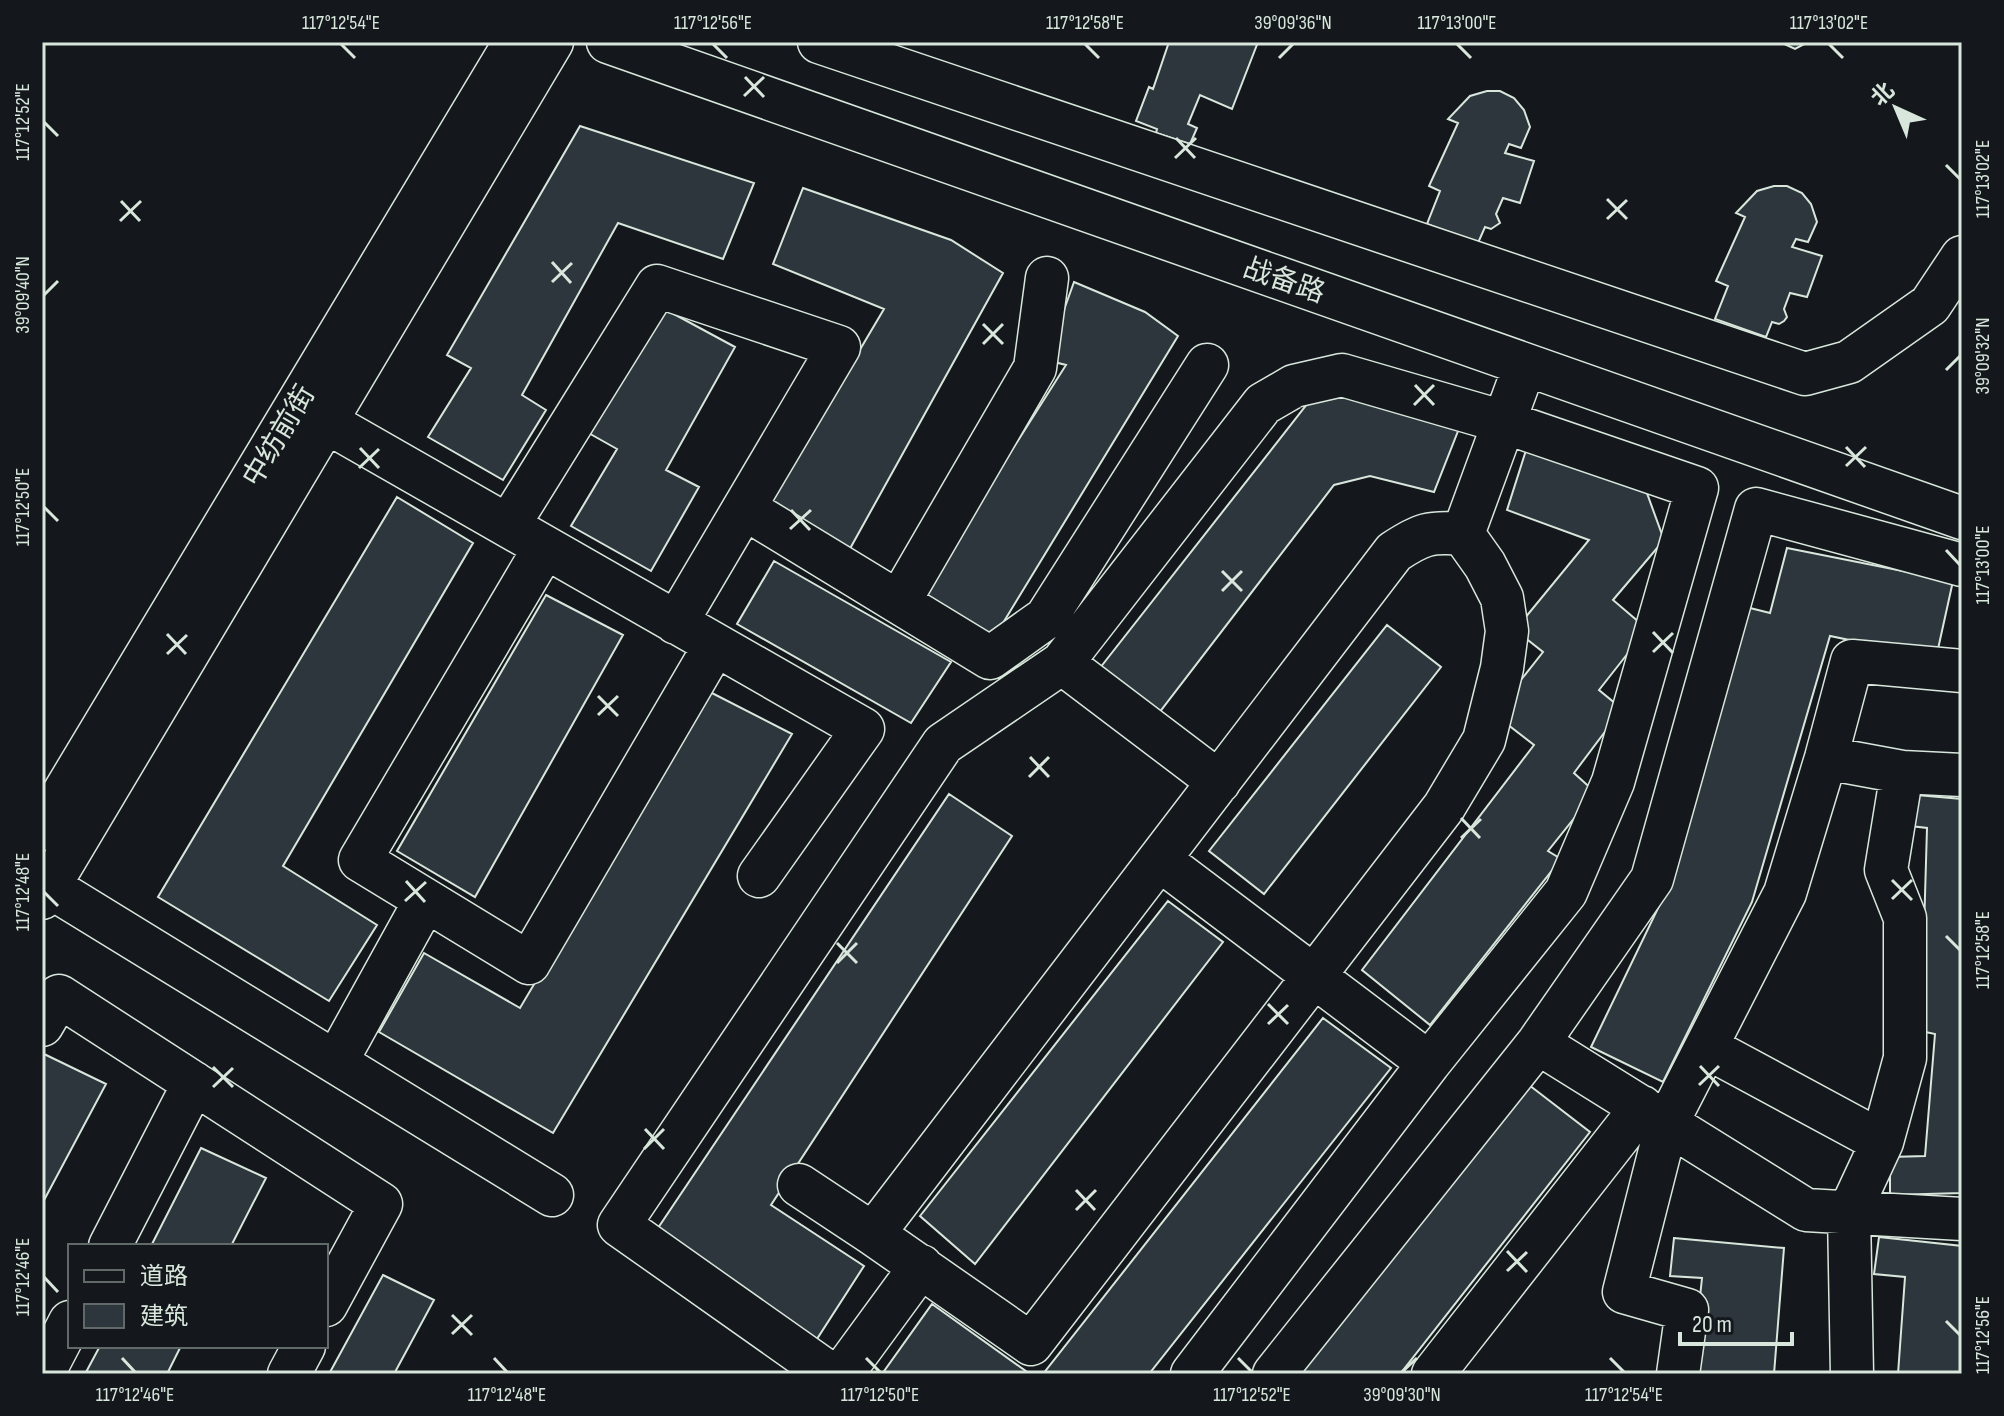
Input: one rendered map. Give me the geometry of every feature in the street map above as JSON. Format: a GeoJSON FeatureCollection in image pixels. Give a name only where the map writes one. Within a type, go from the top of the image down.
{"type":"FeatureCollection","features":[{"type":"Feature","properties":{"kind":"street","name":"中纺前街"},"geometry":{"type":"LineString","coordinates":[[42,829],[312,414],[515,42]]}},
{"type":"Feature","properties":{"kind":"street"},"geometry":{"type":"LineString","coordinates":[[552,42],[312,414],[44,889],[336,1062],[552,1195]]}},
{"type":"Feature","properties":{"kind":"street","name":"战备路"},"geometry":{"type":"LineString","coordinates":[[608,42],[1962,518]]}},
{"type":"Feature","properties":{"kind":"street"},"geometry":{"type":"LineString","coordinates":[[819,42],[1805,374],[1849,362],[1930,305],[1962,257]]}},
{"type":"Feature","properties":{"kind":"street"},"geometry":{"type":"LineString","coordinates":[[899,602],[1035,368],[1047,278]]}},
{"type":"Feature","properties":{"kind":"street"},"geometry":{"type":"LineString","coordinates":[[508,526],[657,286],[839,347],[676,623]]}},
{"type":"Feature","properties":{"kind":"street"},"geometry":{"type":"LineString","coordinates":[[744,508],[990,658],[1046,618],[1207,365]]}},
{"type":"Feature","properties":{"kind":"street"},"geometry":{"type":"LineString","coordinates":[[1463,534],[1525,365]]}},
{"type":"Feature","properties":{"kind":"street"},"geometry":{"type":"LineString","coordinates":[[830,1374],[619,1225],[943,744],[1062,663],[1263,404],[1294,386],[1342,375],[1504,422],[1697,488],[1613,782],[1566,892],[1429,1063],[1192,1374]]}},
{"type":"Feature","properties":{"kind":"street"},"geometry":{"type":"LineString","coordinates":[[312,414],[863,729],[759,876]]}},
{"type":"Feature","properties":{"kind":"street"},"geometry":{"type":"LineString","coordinates":[[1274,1374],[1538,1043],[1652,879],[1756,509],[1962,565]]}},
{"type":"Feature","properties":{"kind":"street"},"geometry":{"type":"LineString","coordinates":[[799,1185],[1031,1344],[1444,807],[1484,740],[1502,668],[1507,631],[1502,598],[1485,565],[1463,534],[1441,532],[1416,537],[1394,552],[873,1234]]}},
{"type":"Feature","properties":{"kind":"street"},"geometry":{"type":"LineString","coordinates":[[545,547],[360,860],[529,963],[715,645]]}},
{"type":"Feature","properties":{"kind":"street"},"geometry":{"type":"LineString","coordinates":[[1433,1374],[1655,1115],[1706,1047],[1785,893],[1852,661],[1962,671]]}},
{"type":"Feature","properties":{"kind":"street"},"geometry":{"type":"LineString","coordinates":[[1062,663],[1219,782]]}},
{"type":"Feature","properties":{"kind":"street"},"geometry":{"type":"LineString","coordinates":[[1826,758],[1902,772],[1962,775]]}},
{"type":"Feature","properties":{"kind":"street"},"geometry":{"type":"LineString","coordinates":[[1852,1374],[1849,1213],[1882,1142],[1905,1058],[1905,918],[1886,870],[1902,772]]}},
{"type":"Feature","properties":{"kind":"street"},"geometry":{"type":"LineString","coordinates":[[1160,860],[1429,1063]]}},
{"type":"Feature","properties":{"kind":"street"},"geometry":{"type":"LineString","coordinates":[[336,1062],[425,901]]}},
{"type":"Feature","properties":{"kind":"street"},"geometry":{"type":"LineString","coordinates":[[42,1025],[59,996],[381,1204],[328,1301]]}},
{"type":"Feature","properties":{"kind":"street"},"geometry":{"type":"LineString","coordinates":[[1538,1043],[1806,1210],[1962,1219]]}},
{"type":"Feature","properties":{"kind":"street"},"geometry":{"type":"LineString","coordinates":[[1706,1047],[1882,1142]]}},
{"type":"Feature","properties":{"kind":"street"},"geometry":{"type":"LineString","coordinates":[[111,1244],[194,1083]]}},
{"type":"Feature","properties":{"kind":"street"},"geometry":{"type":"LineString","coordinates":[[1655,1115],[1624,1292],[1687,1310],[1678,1374]]}},
{"type":"Feature","properties":{"kind":"street"},"geometry":{"type":"LineString","coordinates":[[842,1374],[921,1266]]}},
{"type":"Feature","properties":{"kind":"street"},"geometry":{"type":"LineString","coordinates":[[45,1365],[68,1325]]}},
{"type":"Feature","properties":{"kind":"street"},"geometry":{"type":"LineString","coordinates":[[289,1374],[303,1348]]}},
{"type":"Feature","properties":{"kind":"building"},"geometry":{"type":"Polygon","coordinates":[[[1169,42],[1258,42],[1232,109],[1200,95],[1188,124],[1197,128],[1190,144],[1156,133],[1157,129],[1136,121],[1149,87],[1153,89],[1169,42]]]}},
{"type":"Feature","properties":{"kind":"building"},"geometry":{"type":"Polygon","coordinates":[[[1780,42],[1808,42],[1795,49],[1780,42]]]}},
{"type":"Feature","properties":{"kind":"building"},"geometry":{"type":"Polygon","coordinates":[[[1500,91],[1514,98],[1524,110],[1530,127],[1521,148],[1509,144],[1505,153],[1534,161],[1520,203],[1503,198],[1496,214],[1500,223],[1491,229],[1485,227],[1478,243],[1427,224],[1440,191],[1429,186],[1458,123],[1448,119],[1470,96],[1500,91]]]}},
{"type":"Feature","properties":{"kind":"building"},"geometry":{"type":"Polygon","coordinates":[[[580,126],[754,183],[723,259],[618,223],[522,395],[546,410],[503,480],[428,437],[471,368],[447,355],[580,126]]]}},
{"type":"Feature","properties":{"kind":"building"},"geometry":{"type":"Polygon","coordinates":[[[1787,186],[1802,193],[1811,204],[1817,222],[1808,242],[1796,239],[1792,247],[1822,256],[1807,297],[1790,293],[1784,309],[1787,317],[1779,324],[1772,322],[1766,337],[1715,319],[1728,286],[1716,281],[1745,217],[1736,213],[1757,191],[1787,186]]]}},
{"type":"Feature","properties":{"kind":"building"},"geometry":{"type":"Polygon","coordinates":[[[803,188],[951,240],[1003,273],[847,554],[768,505],[884,309],[773,264],[803,188]]]}},
{"type":"Feature","properties":{"kind":"building"},"geometry":{"type":"Polygon","coordinates":[[[1074,282],[1145,312],[1178,336],[992,641],[919,596],[1066,365],[1046,360],[1074,282]]]}},
{"type":"Feature","properties":{"kind":"building"},"geometry":{"type":"Polygon","coordinates":[[[659,306],[735,347],[666,470],[699,487],[651,571],[571,526],[617,449],[585,431],[659,306]]]}},
{"type":"Feature","properties":{"kind":"building"},"geometry":{"type":"Polygon","coordinates":[[[1351,386],[1462,421],[1434,492],[1370,476],[1334,485],[1152,722],[1096,673],[1315,394],[1351,386]]]}},
{"type":"Feature","properties":{"kind":"building"},"geometry":{"type":"Polygon","coordinates":[[[1528,444],[1640,474],[1664,540],[1613,600],[1647,629],[1599,690],[1622,709],[1574,773],[1595,792],[1548,851],[1561,859],[1430,1025],[1362,970],[1534,745],[1494,714],[1543,652],[1515,630],[1589,540],[1507,510],[1528,444]]]}},
{"type":"Feature","properties":{"kind":"building"},"geometry":{"type":"Polygon","coordinates":[[[397,497],[473,543],[283,866],[377,925],[329,1001],[158,897],[397,497]]]}},
{"type":"Feature","properties":{"kind":"building"},"geometry":{"type":"Polygon","coordinates":[[[1787,548],[1953,581],[1936,658],[1830,636],[1752,902],[1663,1082],[1591,1047],[1676,871],[1746,607],[1770,613],[1787,548]]]}},
{"type":"Feature","properties":{"kind":"building"},"geometry":{"type":"Polygon","coordinates":[[[774,561],[951,662],[911,723],[737,624],[774,561]]]}},
{"type":"Feature","properties":{"kind":"building"},"geometry":{"type":"Polygon","coordinates":[[[546,595],[623,635],[475,897],[397,851],[546,595]]]}},
{"type":"Feature","properties":{"kind":"building"},"geometry":{"type":"Polygon","coordinates":[[[1387,625],[1441,667],[1264,894],[1209,851],[1387,625]]]}},
{"type":"Feature","properties":{"kind":"building"},"geometry":{"type":"Polygon","coordinates":[[[708,691],[792,734],[553,1133],[379,1032],[424,953],[520,1008],[708,691]]]}},
{"type":"Feature","properties":{"kind":"building"},"geometry":{"type":"Polygon","coordinates":[[[949,794],[1012,836],[771,1205],[864,1266],[815,1342],[656,1231],[949,794]]]}},
{"type":"Feature","properties":{"kind":"building"},"geometry":{"type":"Polygon","coordinates":[[[1905,794],[1962,799],[1962,1193],[1890,1195],[1890,1157],[1925,1156],[1935,1034],[1921,1031],[1927,828],[1902,825],[1905,794]]]}},
{"type":"Feature","properties":{"kind":"building"},"geometry":{"type":"Polygon","coordinates":[[[1168,901],[1223,942],[975,1264],[920,1216],[1168,901]]]}},
{"type":"Feature","properties":{"kind":"building"},"geometry":{"type":"Polygon","coordinates":[[[1323,1018],[1391,1068],[1149,1374],[1043,1374],[1323,1018]]]}},
{"type":"Feature","properties":{"kind":"building"},"geometry":{"type":"Polygon","coordinates":[[[42,1053],[106,1084],[42,1204],[42,1053]]]}},
{"type":"Feature","properties":{"kind":"building"},"geometry":{"type":"Polygon","coordinates":[[[1529,1085],[1590,1132],[1400,1374],[1299,1374],[1529,1085]]]}},
{"type":"Feature","properties":{"kind":"building"},"geometry":{"type":"Polygon","coordinates":[[[201,1148],[266,1178],[232,1244],[152,1244],[201,1148]]]}},
{"type":"Feature","properties":{"kind":"building"},"geometry":{"type":"Polygon","coordinates":[[[1879,1237],[1962,1246],[1962,1374],[1898,1374],[1905,1277],[1874,1274],[1879,1237]]]}},
{"type":"Feature","properties":{"kind":"building"},"geometry":{"type":"Polygon","coordinates":[[[1674,1238],[1784,1248],[1774,1374],[1692,1374],[1702,1278],[1670,1276],[1674,1238]]]}},
{"type":"Feature","properties":{"kind":"building"},"geometry":{"type":"Polygon","coordinates":[[[383,1275],[434,1300],[394,1374],[329,1374],[383,1275]]]}},
{"type":"Feature","properties":{"kind":"building"},"geometry":{"type":"Polygon","coordinates":[[[932,1304],[1030,1374],[882,1374],[932,1304]]]}},
{"type":"Feature","properties":{"kind":"building"},"geometry":{"type":"Polygon","coordinates":[[[99,1348],[180,1348],[167,1374],[85,1374],[99,1348]]]}}]}
